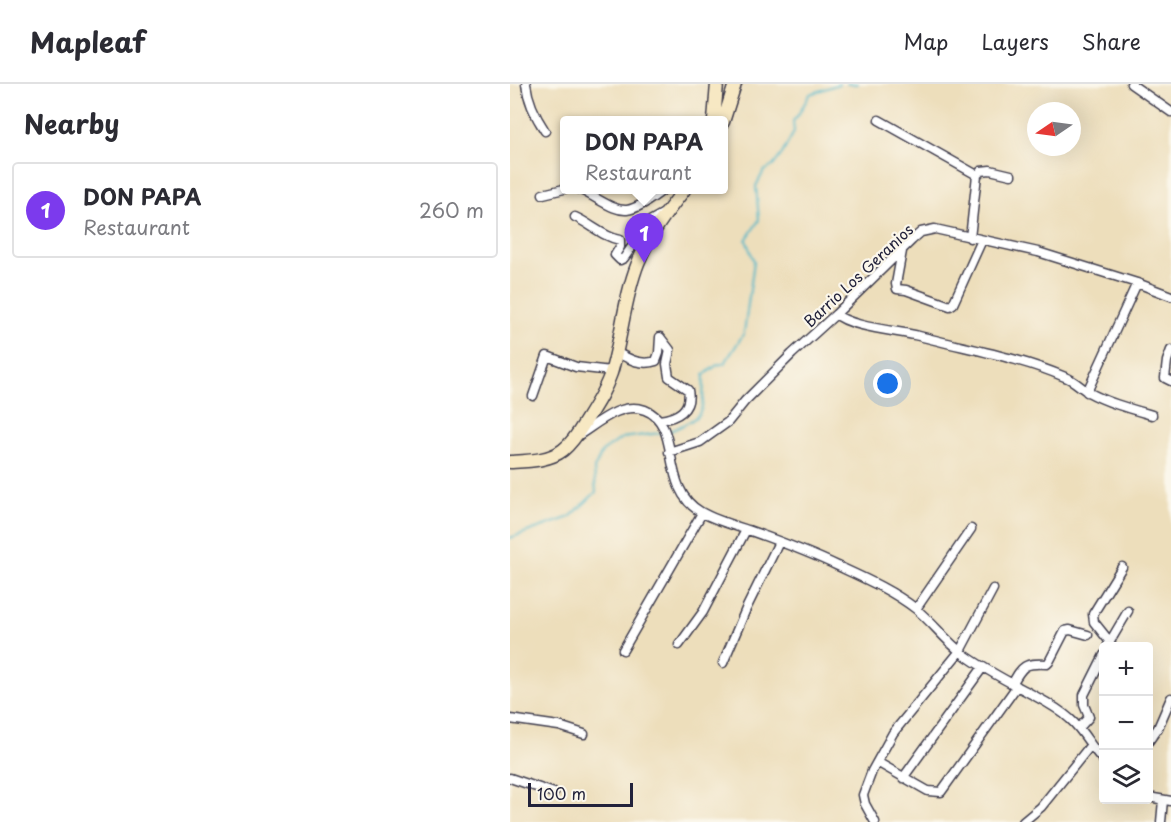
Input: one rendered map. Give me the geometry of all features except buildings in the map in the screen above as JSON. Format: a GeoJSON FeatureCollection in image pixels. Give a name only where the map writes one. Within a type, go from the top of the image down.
{"type":"FeatureCollection","features":[{"type":"Feature","properties":{"kind":"main road"},"geometry":{"type":"LineString","coordinates":[[714,116],[717,84]]}},
{"type":"Feature","properties":{"kind":"main road"},"geometry":{"type":"LineString","coordinates":[[725,116],[735,84]]}},
{"type":"Feature","properties":{"kind":"main road"},"geometry":{"type":"LineString","coordinates":[[510,462],[531,461],[563,450],[574,439],[602,395],[616,352],[629,290],[638,262],[655,228],[680,194]]}},
{"type":"Feature","properties":{"kind":"street"},"geometry":{"type":"LineString","coordinates":[[525,84],[534,114],[545,131]]}},
{"type":"Feature","properties":{"kind":"street"},"geometry":{"type":"LineString","coordinates":[[1131,84],[1171,112]]}},
{"type":"Feature","properties":{"kind":"street"},"geometry":{"type":"LineString","coordinates":[[879,120],[977,175]]}},
{"type":"Feature","properties":{"kind":"street"},"geometry":{"type":"LineString","coordinates":[[970,238],[977,175],[981,171],[990,170],[1011,175]]}},
{"type":"Feature","properties":{"kind":"street"},"geometry":{"type":"LineString","coordinates":[[543,194],[560,190]]}},
{"type":"Feature","properties":{"kind":"street"},"geometry":{"type":"LineString","coordinates":[[590,194],[615,209],[623,210],[636,209],[656,194]]}},
{"type":"Feature","properties":{"kind":"street"},"geometry":{"type":"LineString","coordinates":[[575,217],[589,223],[603,234],[620,240],[620,247],[615,255],[620,260],[624,258],[650,221],[667,212]]}},
{"type":"Feature","properties":{"kind":"street","name":"Barrio Los Geranios"},"geometry":{"type":"LineString","coordinates":[[669,452],[700,441],[728,422],[745,401],[784,362],[921,232],[926,230],[934,229],[1038,252],[1171,296]]}},
{"type":"Feature","properties":{"kind":"street"},"geometry":{"type":"LineString","coordinates":[[902,250],[897,289],[950,306],[953,304],[982,240]]}},
{"type":"Feature","properties":{"kind":"street"},"geometry":{"type":"LineString","coordinates":[[1087,392],[1137,283]]}},
{"type":"Feature","properties":{"kind":"street"},"geometry":{"type":"LineString","coordinates":[[836,314],[842,320],[1031,364],[1068,378],[1087,392],[1120,406],[1152,415]]}},
{"type":"Feature","properties":{"kind":"street"},"geometry":{"type":"LineString","coordinates":[[616,352],[639,364],[651,363],[656,361],[659,354],[659,339],[662,337],[666,343],[670,350],[667,364],[669,377],[688,390],[690,399],[686,408],[678,414],[658,420]]}},
{"type":"Feature","properties":{"kind":"street"},"geometry":{"type":"LineString","coordinates":[[1171,350],[1165,373],[1165,378],[1171,381]]}},
{"type":"Feature","properties":{"kind":"street"},"geometry":{"type":"LineString","coordinates":[[533,396],[548,356],[576,367],[611,370]]}},
{"type":"Feature","properties":{"kind":"street"},"geometry":{"type":"LineString","coordinates":[[574,439],[605,418],[623,410],[639,408],[653,414],[668,436],[669,452],[681,491],[702,513],[779,542],[889,591],[916,609],[960,651],[983,667],[1053,705],[1079,728],[1099,756]]}},
{"type":"Feature","properties":{"kind":"street"},"geometry":{"type":"LineString","coordinates":[[623,650],[702,513]]}},
{"type":"Feature","properties":{"kind":"street"},"geometry":{"type":"LineString","coordinates":[[916,609],[971,529]]}},
{"type":"Feature","properties":{"kind":"street"},"geometry":{"type":"LineString","coordinates":[[679,645],[703,612],[746,530]]}},
{"type":"Feature","properties":{"kind":"street"},"geometry":{"type":"LineString","coordinates":[[723,663],[779,542]]}},
{"type":"Feature","properties":{"kind":"street"},"geometry":{"type":"LineString","coordinates":[[1108,642],[1094,622],[1093,614],[1122,567]]}},
{"type":"Feature","properties":{"kind":"street"},"geometry":{"type":"LineString","coordinates":[[875,822],[865,804],[863,795],[877,762],[893,733],[960,651],[993,589]]}},
{"type":"Feature","properties":{"kind":"street"},"geometry":{"type":"LineString","coordinates":[[1110,642],[1128,612]]}},
{"type":"Feature","properties":{"kind":"street"},"geometry":{"type":"LineString","coordinates":[[877,762],[928,791],[941,792],[1014,685],[1021,669],[1031,663],[1047,664],[1065,631],[1070,630],[1088,635]]}},
{"type":"Feature","properties":{"kind":"street"},"geometry":{"type":"LineString","coordinates":[[1079,728],[1089,717],[1084,705],[1084,695],[1099,665]]}},
{"type":"Feature","properties":{"kind":"street"},"geometry":{"type":"LineString","coordinates":[[903,778],[983,667]]}},
{"type":"Feature","properties":{"kind":"street"},"geometry":{"type":"LineString","coordinates":[[1153,736],[1171,698]]}},
{"type":"Feature","properties":{"kind":"street"},"geometry":{"type":"LineString","coordinates":[[510,719],[559,726],[584,734]]}},
{"type":"Feature","properties":{"kind":"street"},"geometry":{"type":"LineString","coordinates":[[1023,822],[1041,807],[1090,746]]}},
{"type":"Feature","properties":{"kind":"street"},"geometry":{"type":"LineString","coordinates":[[510,778],[554,793]]}},
{"type":"Feature","properties":{"kind":"street"},"geometry":{"type":"LineString","coordinates":[[1161,822],[1167,800]]}},
{"type":"Feature","properties":{"kind":"waterway"},"geometry":{"type":"LineString","coordinates":[[670,431],[691,421],[701,411],[704,375],[717,365],[725,363],[744,333],[754,261],[746,240],[759,220],[756,186],[764,171],[773,166],[782,154],[794,132],[793,121],[810,94],[839,84]]}},
{"type":"Feature","properties":{"kind":"waterway"},"geometry":{"type":"LineString","coordinates":[[847,84],[858,84]]}},
{"type":"Feature","properties":{"kind":"waterway"},"geometry":{"type":"LineString","coordinates":[[510,538],[570,517],[596,492],[594,469],[602,452],[622,438],[660,433]]}},
{"type":"Feature","properties":{"kind":"place","name":"DON PAPA"},"geometry":{"type":"Point","coordinates":[644,263]}}]}
